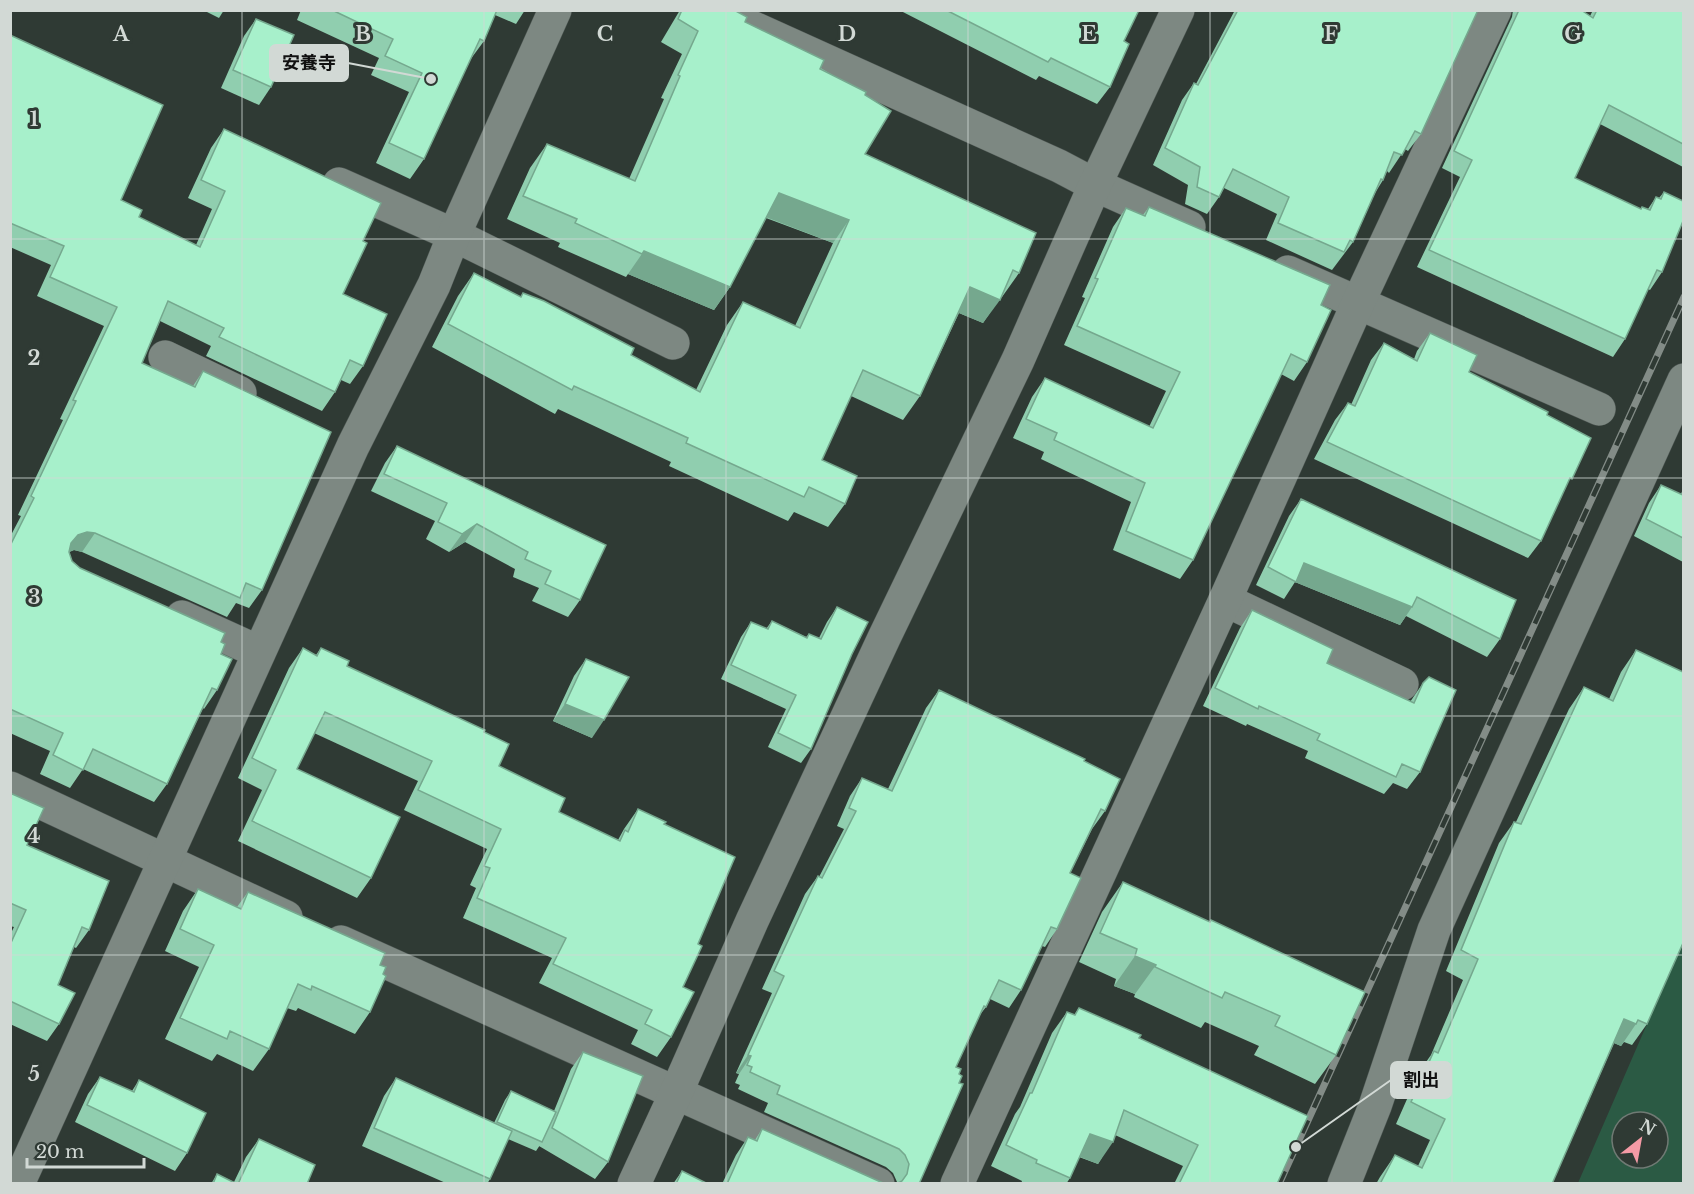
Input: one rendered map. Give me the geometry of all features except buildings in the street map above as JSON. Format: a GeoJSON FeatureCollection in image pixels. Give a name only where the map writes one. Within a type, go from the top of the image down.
{"type":"FeatureCollection","features":[{"type":"Feature","properties":{"kind":"street"},"geometry":{"type":"LineString","coordinates":[[18,1184],[353,446],[434,285],[454,235],[555,10]]}},
{"type":"Feature","properties":{"kind":"street"},"geometry":{"type":"LineString","coordinates":[[714,10],[1215,239]]}},
{"type":"Feature","properties":{"kind":"street"},"geometry":{"type":"LineString","coordinates":[[634,1184],[752,921],[879,648],[1018,360],[1095,185],[1178,10]]}},
{"type":"Feature","properties":{"kind":"street"},"geometry":{"type":"LineString","coordinates":[[957,1184],[1225,600],[1358,303],[1495,10]]}},
{"type":"Feature","properties":{"kind":"street"},"geometry":{"type":"LineString","coordinates":[[308,170],[454,235],[674,343]]}},
{"type":"Feature","properties":{"kind":"street"},"geometry":{"type":"LineString","coordinates":[[1259,259],[1599,408]]}},
{"type":"Feature","properties":{"kind":"street"},"geometry":{"type":"LineString","coordinates":[[165,357],[270,407]]}},
{"type":"Feature","properties":{"kind":"street"},"geometry":{"type":"LineString","coordinates":[[1344,1184],[1375,1106],[1434,930],[1683,380]]}},
{"type":"Feature","properties":{"kind":"street"},"geometry":{"type":"LineString","coordinates":[[322,431],[353,446]]}},
{"type":"Feature","properties":{"kind":"street"},"geometry":{"type":"LineString","coordinates":[[1225,600],[1402,684]]}},
{"type":"Feature","properties":{"kind":"street"},"geometry":{"type":"LineString","coordinates":[[151,603],[259,652]]}},
{"type":"Feature","properties":{"kind":"street"},"geometry":{"type":"LineString","coordinates":[[10,788],[165,862],[878,1184]]}},
{"type":"Feature","properties":{"kind":"green space"},"geometry":{"type":"Polygon","coordinates":[[[1683,941],[1683,1183],[1578,1183],[1683,941]]]}},
{"type":"Feature","properties":{"kind":"railway"},"geometry":{"type":"LineString","coordinates":[[1279,1184],[1684,297]]}},
{"type":"Feature","properties":{"kind":"place","name":"安養寺"},"geometry":{"type":"Point","coordinates":[431,79]}},
{"type":"Feature","properties":{"kind":"place","name":"割出"},"geometry":{"type":"Point","coordinates":[1296,1147]}}]}
